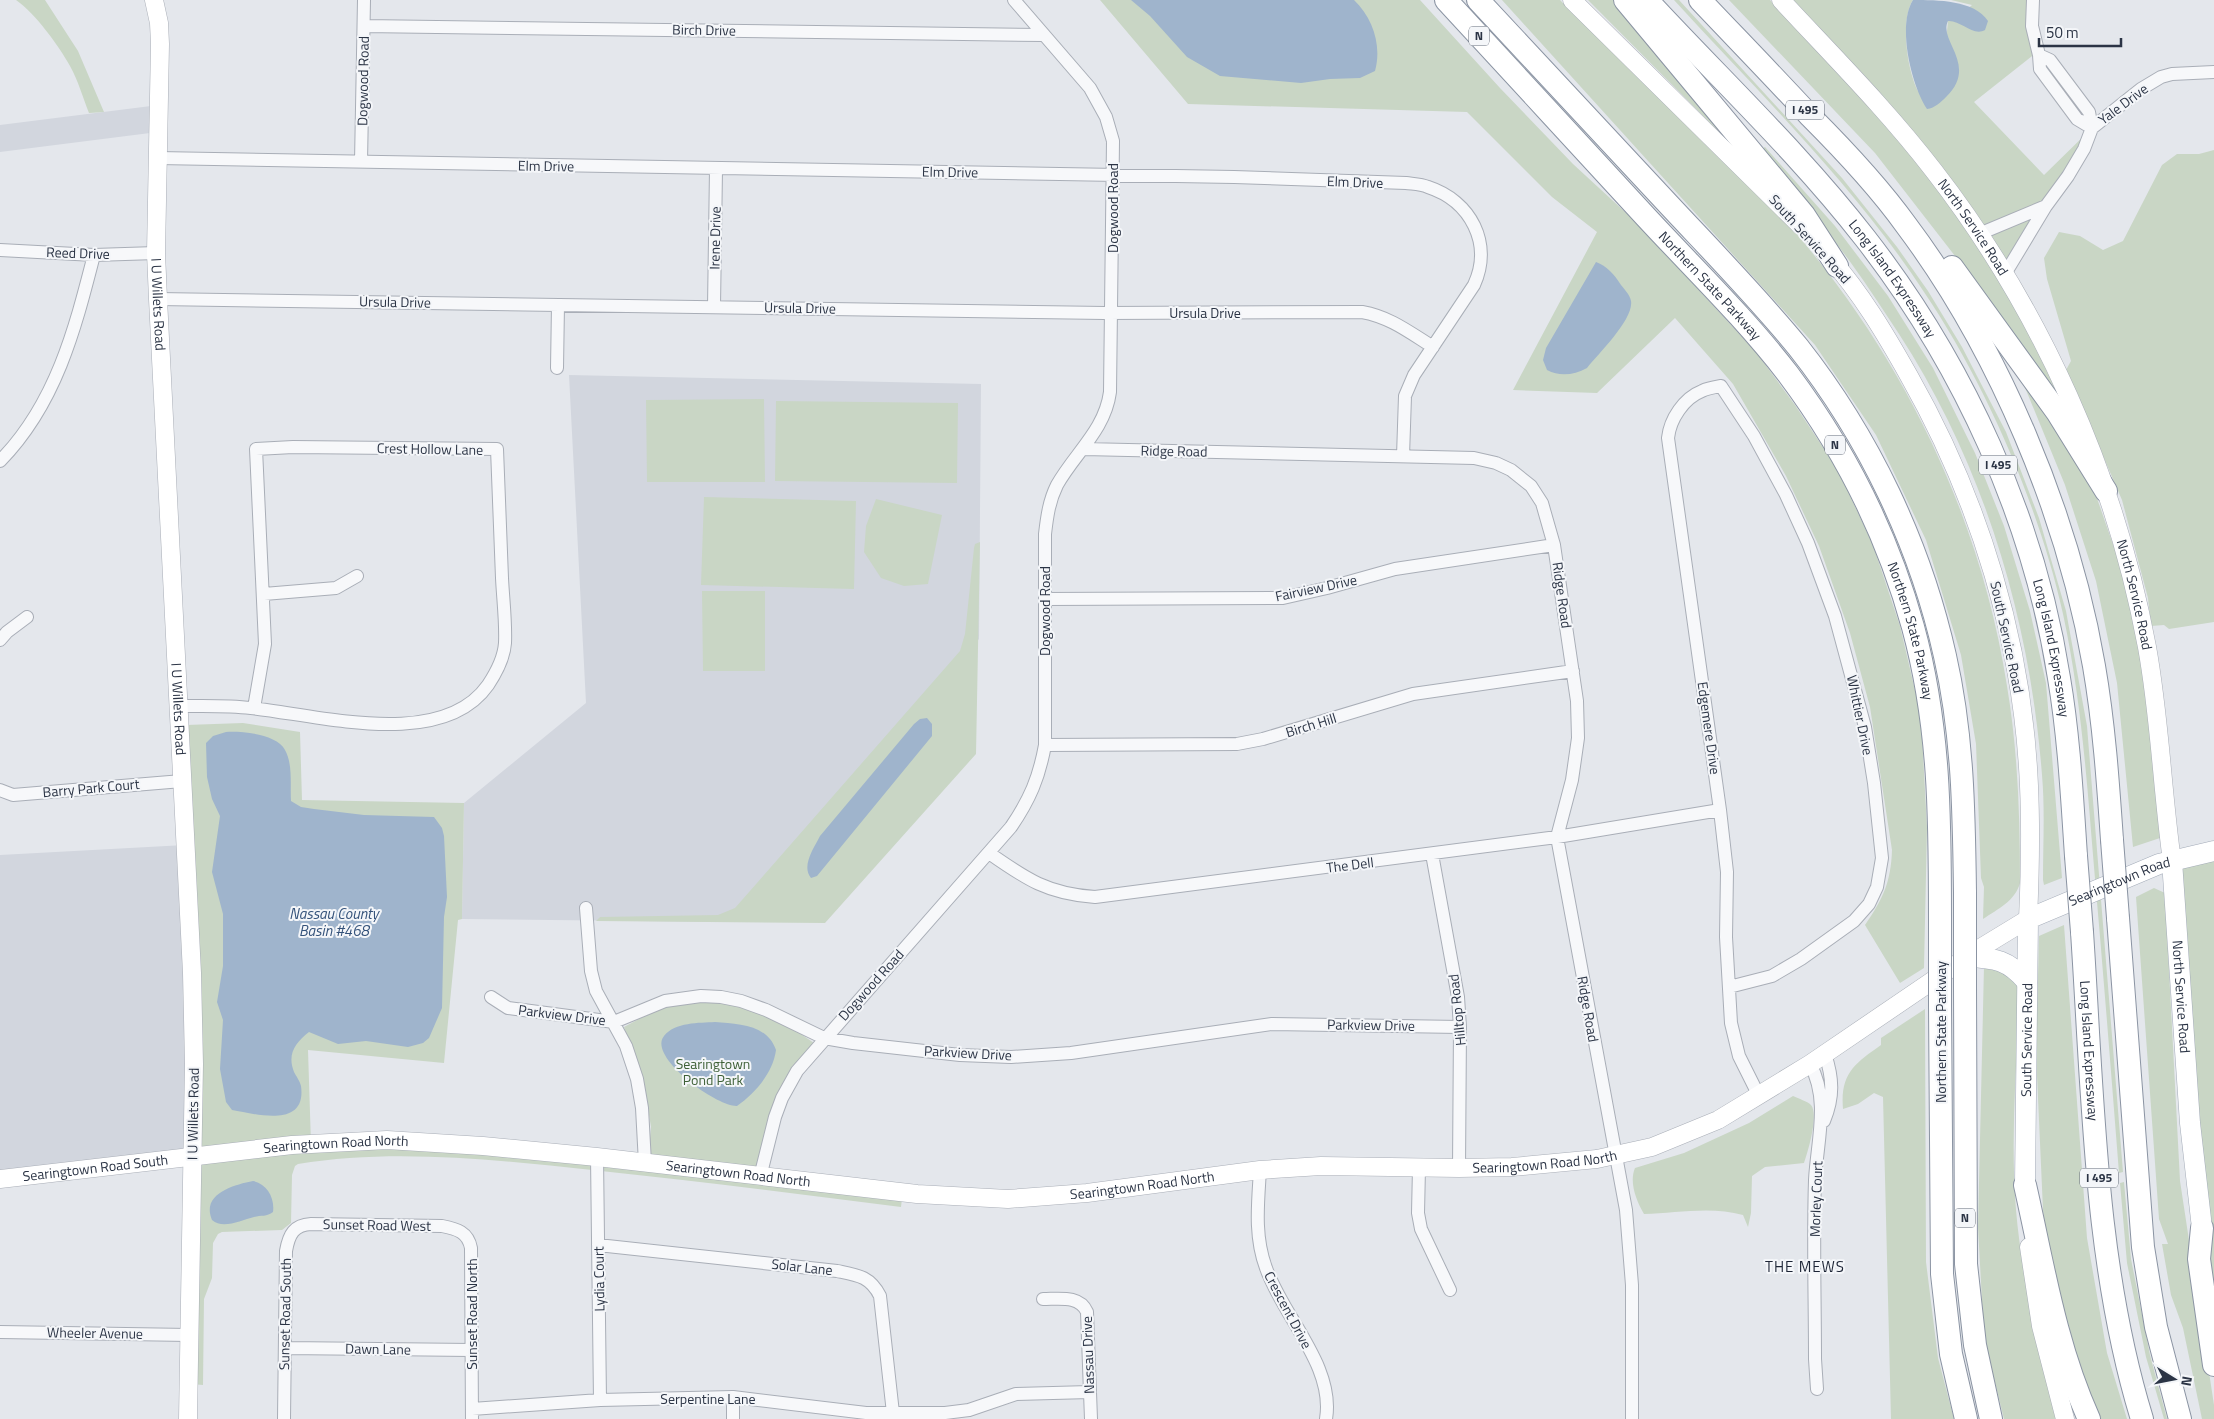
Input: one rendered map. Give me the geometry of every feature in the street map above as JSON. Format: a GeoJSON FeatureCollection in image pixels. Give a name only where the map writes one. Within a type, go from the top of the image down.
{"type":"FeatureCollection","features":[{"type":"Feature","properties":{"kind":"highway","name":"Northern State Parkway"},"geometry":{"type":"LineString","coordinates":[[1446,0],[1761,342],[1811,407],[1854,477],[1894,570],[1913,628],[1926,687],[1936,749],[1940,919],[1941,1233],[1943,1293],[1951,1354],[1966,1419]]}},
{"type":"Feature","properties":{"kind":"highway","name":"Northern State Parkway"},"geometry":{"type":"LineString","coordinates":[[1478,0],[1770,314],[1821,378],[1865,447],[1884,484],[1916,558],[1931,603],[1945,656],[1956,714],[1963,777],[1965,1224],[1967,1285],[1977,1358],[1991,1419]]}},
{"type":"Feature","properties":{"kind":"highway"},"geometry":{"type":"LineString","coordinates":[[1625,0],[1804,214],[1837,266]]}},
{"type":"Feature","properties":{"kind":"highway","name":"Long Island Expressway"},"geometry":{"type":"LineString","coordinates":[[1647,0],[1802,164],[1864,237],[1922,319],[1971,407],[1989,444],[2016,513],[2046,615],[2059,676],[2066,726],[2107,1260],[2121,1339],[2142,1419]]}},
{"type":"Feature","properties":{"kind":"highway","name":"I 495"},"geometry":{"type":"LineString","coordinates":[[1700,0],[1851,159],[1906,224],[1960,306],[1990,360],[2031,450],[2055,514],[2076,583],[2094,665],[2105,745],[2142,1248],[2156,1327],[2180,1419]]}},
{"type":"Feature","properties":{"kind":"highway"},"geometry":{"type":"LineString","coordinates":[[1906,224],[1944,256],[2057,412],[2106,491]]}},
{"type":"Feature","properties":{"kind":"highway"},"geometry":{"type":"LineString","coordinates":[[2025,1185],[2055,1325],[2073,1381],[2089,1419]]}},
{"type":"Feature","properties":{"kind":"highway"},"geometry":{"type":"LineString","coordinates":[[2202,1228],[2199,1260],[2214,1365]]}},
{"type":"Feature","properties":{"kind":"main road","name":"I U Willets Road"},"geometry":{"type":"LineString","coordinates":[[154,0],[159,24],[160,44],[156,254],[179,706],[194,1064],[188,1419]]}},
{"type":"Feature","properties":{"kind":"main road","name":"South Service Road"},"geometry":{"type":"LineString","coordinates":[[1572,0],[1773,197],[1837,266],[1883,332],[1932,419],[1965,491],[1992,568],[2009,637],[2024,722],[2029,786],[2025,1185],[2029,1246],[2039,1313],[2050,1365],[2065,1419]]}},
{"type":"Feature","properties":{"kind":"main road","name":"North Service Road"},"geometry":{"type":"LineString","coordinates":[[1781,0],[1909,140],[1959,204],[1979,234],[2005,274],[2061,379],[2106,491],[2129,568],[2147,646],[2160,735],[2172,860],[2190,1123],[2202,1228],[2214,1292]]}},
{"type":"Feature","properties":{"kind":"main road","name":"Searingtown Road"},"geometry":{"type":"LineString","coordinates":[[2028,919],[2044,910],[2172,860],[2214,851]]}},
{"type":"Feature","properties":{"kind":"main road","name":"Searingtown Road North"},"geometry":{"type":"LineString","coordinates":[[192,1157],[292,1145],[387,1140],[483,1146],[597,1157],[917,1194],[1008,1199],[1087,1193],[1260,1170],[1321,1166],[1459,1168],[1551,1164],[1616,1156],[1652,1147],[1718,1120],[1817,1059],[1968,957],[2028,919]]}},
{"type":"Feature","properties":{"kind":"main road"},"geometry":{"type":"LineString","coordinates":[[1968,957],[2002,961],[2016,970],[2027,982]]}},
{"type":"Feature","properties":{"kind":"main road","name":"Searingtown Road South"},"geometry":{"type":"LineString","coordinates":[[0,1179],[192,1157]]}},
{"type":"Feature","properties":{"kind":"street","name":"Dogwood Road"},"geometry":{"type":"LineString","coordinates":[[361,162],[364,0]]}},
{"type":"Feature","properties":{"kind":"street","name":"Dogwood Road"},"geometry":{"type":"LineString","coordinates":[[760,1177],[782,1098],[797,1071],[1011,827],[1028,802],[1039,774],[1045,746],[1044,534],[1049,508],[1058,485],[1084,449],[1103,418],[1109,400],[1112,312],[1113,141],[1100,104],[1090,88],[1014,0]]}},
{"type":"Feature","properties":{"kind":"street"},"geometry":{"type":"LineString","coordinates":[[2033,0],[2032,26],[2039,55],[2050,60],[2084,105],[2089,112],[2092,128]]}},
{"type":"Feature","properties":{"kind":"street","name":"Birch Drive"},"geometry":{"type":"LineString","coordinates":[[364,26],[1044,35]]}},
{"type":"Feature","properties":{"kind":"street","name":"Yale Drive"},"geometry":{"type":"LineString","coordinates":[[2005,274],[2046,206],[2068,176],[2084,149],[2092,128],[2141,89],[2161,77],[2172,74],[2214,72]]}},
{"type":"Feature","properties":{"kind":"street","name":"Elm Drive"},"geometry":{"type":"LineString","coordinates":[[158,158],[1114,175],[1406,183],[1427,186],[1440,192],[1462,208],[1472,221],[1480,239],[1482,254],[1478,276],[1474,285],[1414,376],[1405,396],[1403,456]]}},
{"type":"Feature","properties":{"kind":"street","name":"Irene Drive"},"geometry":{"type":"LineString","coordinates":[[714,307],[716,169]]}},
{"type":"Feature","properties":{"kind":"street"},"geometry":{"type":"LineString","coordinates":[[1979,234],[2046,206]]}},
{"type":"Feature","properties":{"kind":"street","name":"Reed Drive"},"geometry":{"type":"LineString","coordinates":[[0,250],[94,255],[156,254]]}},
{"type":"Feature","properties":{"kind":"street"},"geometry":{"type":"LineString","coordinates":[[0,461],[21,437],[46,399],[63,363],[74,331],[94,255]]}},
{"type":"Feature","properties":{"kind":"street","name":"Ursula Drive"},"geometry":{"type":"LineString","coordinates":[[158,298],[1112,312],[1362,312],[1380,315],[1391,320],[1433,347]]}},
{"type":"Feature","properties":{"kind":"street"},"geometry":{"type":"LineString","coordinates":[[557,368],[558,305]]}},
{"type":"Feature","properties":{"kind":"street","name":"Edgemere Drive"},"geometry":{"type":"LineString","coordinates":[[1721,386],[1700,391],[1682,406],[1672,420],[1668,438],[1727,872],[1726,937],[1734,1040],[1739,1056],[1759,1096]]}},
{"type":"Feature","properties":{"kind":"street","name":"Whittier Drive"},"geometry":{"type":"LineString","coordinates":[[1721,386],[1754,436],[1786,495],[1808,543],[1835,616],[1865,727],[1874,784],[1882,858],[1881,874],[1877,886],[1869,904],[1854,921],[1801,959],[1772,976],[1729,987]]}},
{"type":"Feature","properties":{"kind":"street","name":"Crest Hollow Lane"},"geometry":{"type":"LineString","coordinates":[[179,706],[254,708],[316,719],[408,723],[437,720],[461,710],[480,696],[495,674],[504,643],[497,449],[256,448],[265,644],[254,708]]}},
{"type":"Feature","properties":{"kind":"street","name":"Ridge Road"},"geometry":{"type":"LineString","coordinates":[[1084,449],[1474,458],[1496,462],[1511,470],[1531,486],[1542,503],[1554,545],[1577,701],[1578,738],[1572,780],[1557,837],[1616,1156]]}},
{"type":"Feature","properties":{"kind":"street","name":"Fairview Drive"},"geometry":{"type":"LineString","coordinates":[[1045,599],[1282,598],[1328,588],[1395,569],[1554,545]]}},
{"type":"Feature","properties":{"kind":"street"},"geometry":{"type":"LineString","coordinates":[[264,594],[336,588],[357,576]]}},
{"type":"Feature","properties":{"kind":"street"},"geometry":{"type":"LineString","coordinates":[[0,640],[7,632],[27,617]]}},
{"type":"Feature","properties":{"kind":"street","name":"Birch Hill"},"geometry":{"type":"LineString","coordinates":[[1045,746],[1237,744],[1263,740],[1413,694],[1572,670]]}},
{"type":"Feature","properties":{"kind":"street","name":"Barry Park Court"},"geometry":{"type":"LineString","coordinates":[[0,790],[13,795],[182,781]]}},
{"type":"Feature","properties":{"kind":"street","name":"The Dell"},"geometry":{"type":"LineString","coordinates":[[989,853],[1025,878],[1047,889],[1079,896],[1095,897],[1557,837],[1720,810]]}},
{"type":"Feature","properties":{"kind":"street","name":"Hilltop Road"},"geometry":{"type":"LineString","coordinates":[[1432,854],[1458,997],[1460,1027],[1459,1168]]}},
{"type":"Feature","properties":{"kind":"street"},"geometry":{"type":"LineString","coordinates":[[586,908],[591,970],[596,991],[626,1046],[637,1079],[642,1108],[645,1163]]}},
{"type":"Feature","properties":{"kind":"street","name":"Parkview Drive"},"geometry":{"type":"LineString","coordinates":[[492,997],[508,1008],[614,1022],[665,1001],[701,996],[721,997],[741,1001],[766,1010],[824,1038],[960,1055],[1011,1057],[1071,1053],[1272,1024],[1460,1027]]}},
{"type":"Feature","properties":{"kind":"street","name":"Morley Court"},"geometry":{"type":"LineString","coordinates":[[1817,1059],[1831,1072],[1832,1083],[1829,1105],[1820,1130],[1815,1179],[1815,1359],[1817,1389]]}},
{"type":"Feature","properties":{"kind":"street"},"geometry":{"type":"LineString","coordinates":[[1616,1156],[1626,1210],[1632,1285],[1632,1419]]}},
{"type":"Feature","properties":{"kind":"street","name":"Lydia Court"},"geometry":{"type":"LineString","coordinates":[[597,1157],[600,1400]]}},
{"type":"Feature","properties":{"kind":"street"},"geometry":{"type":"LineString","coordinates":[[1419,1168],[1418,1212],[1421,1229],[1450,1290]]}},
{"type":"Feature","properties":{"kind":"street","name":"Crescent Drive"},"geometry":{"type":"LineString","coordinates":[[1260,1170],[1257,1218],[1259,1248],[1271,1282],[1317,1362],[1326,1391],[1326,1419]]}},
{"type":"Feature","properties":{"kind":"street","name":"Sunset Road West"},"geometry":{"type":"LineString","coordinates":[[311,1224],[442,1226]]}},
{"type":"Feature","properties":{"kind":"street","name":"Sunset Road South"},"geometry":{"type":"LineString","coordinates":[[284,1419],[288,1240],[296,1227],[311,1224]]}},
{"type":"Feature","properties":{"kind":"street","name":"Sunset Road North"},"geometry":{"type":"LineString","coordinates":[[442,1226],[465,1234],[470,1242],[472,1414]]}},
{"type":"Feature","properties":{"kind":"street","name":"Solar Lane"},"geometry":{"type":"LineString","coordinates":[[598,1245],[837,1271],[862,1276],[875,1285],[880,1296],[893,1412]]}},
{"type":"Feature","properties":{"kind":"street","name":"Nassau Drive"},"geometry":{"type":"LineString","coordinates":[[1043,1299],[1076,1300],[1084,1305],[1088,1320],[1090,1419]]}},
{"type":"Feature","properties":{"kind":"street","name":"Wheeler Avenue"},"geometry":{"type":"LineString","coordinates":[[0,1332],[189,1335]]}},
{"type":"Feature","properties":{"kind":"street","name":"Dawn Lane"},"geometry":{"type":"LineString","coordinates":[[285,1348],[472,1350]]}},
{"type":"Feature","properties":{"kind":"street","name":"Serpentine Lane"},"geometry":{"type":"LineString","coordinates":[[472,1414],[600,1400],[732,1397],[854,1412],[945,1413],[969,1410],[1005,1396],[1029,1392],[1090,1392]]}},
{"type":"Feature","properties":{"kind":"street"},"geometry":{"type":"LineString","coordinates":[[732,1397],[733,1419]]}},
{"type":"Feature","properties":{"kind":"shaded area"},"geometry":{"type":"Polygon","coordinates":[[[159,105],[158,132],[0,152],[0,125],[159,105]]]}},
{"type":"Feature","properties":{"kind":"shaded area"},"geometry":{"type":"Polygon","coordinates":[[[569,375],[981,384],[979,639],[725,922],[462,919],[464,803],[586,703],[569,375]]]}},
{"type":"Feature","properties":{"kind":"shaded area"},"geometry":{"type":"Polygon","coordinates":[[[185,845],[192,1157],[0,1179],[0,855],[185,845]]]}},
{"type":"Feature","properties":{"kind":"green space"},"geometry":{"type":"Polygon","coordinates":[[[16,0],[45,0],[78,51],[104,112],[89,113],[76,77],[60,49],[39,21],[16,0]]]}},
{"type":"Feature","properties":{"kind":"green space"},"geometry":{"type":"Polygon","coordinates":[[[1100,0],[1420,0],[1500,88],[1573,164],[1637,223],[1756,352],[1795,405],[1838,470],[1873,545],[1900,626],[1921,716],[1927,828],[1924,968],[1900,983],[1865,925],[1885,890],[1890,872],[1892,850],[1870,707],[1850,633],[1819,546],[1786,476],[1733,384],[1675,318],[1597,393],[1513,390],[1597,232],[1552,197],[1467,112],[1188,104],[1100,0]]]}},
{"type":"Feature","properties":{"kind":"green space"},"geometry":{"type":"Polygon","coordinates":[[[1502,0],[1560,0],[1759,192],[1814,255],[1855,309],[1891,367],[1924,427],[1952,489],[1975,553],[1994,619],[2014,735],[2019,809],[2020,883],[2010,900],[1983,919],[1984,887],[1981,878],[1976,744],[1961,655],[1926,540],[1876,435],[1815,345],[1502,0]]]}},
{"type":"Feature","properties":{"kind":"green space"},"geometry":{"type":"Polygon","coordinates":[[[1588,0],[1618,0],[1722,127],[1720,133],[1588,0]]]}},
{"type":"Feature","properties":{"kind":"green space"},"geometry":{"type":"Polygon","coordinates":[[[1674,0],[1679,0],[1842,178],[1897,247],[1928,291],[1962,347],[2006,432],[2039,518],[2066,611],[2087,726],[2123,1172],[2119,1173],[2089,803],[2074,677],[2063,614],[2053,573],[2025,489],[2008,447],[1969,366],[1947,328],[1897,253],[1837,177],[1674,0]]]}},
{"type":"Feature","properties":{"kind":"green space"},"geometry":{"type":"Polygon","coordinates":[[[1729,0],[1770,0],[1895,131],[1964,222],[2020,313],[2067,412],[1955,256],[1875,153],[1729,0]]]}},
{"type":"Feature","properties":{"kind":"green space"},"geometry":{"type":"Polygon","coordinates":[[[1781,0],[1913,0],[1907,20],[1906,45],[1911,71],[1918,91],[1947,31],[1948,21],[1955,20],[1972,5],[1951,0],[2033,0],[2037,52],[1974,102],[2044,175],[2092,128],[2046,206],[1979,234],[1781,0]]]}},
{"type":"Feature","properties":{"kind":"green space"},"geometry":{"type":"Polygon","coordinates":[[[2050,60],[2092,128],[2040,69],[2050,60]]]}},
{"type":"Feature","properties":{"kind":"green space"},"geometry":{"type":"Polygon","coordinates":[[[1765,147],[1835,226],[1888,296],[1933,368],[1975,453],[2004,526],[2030,611],[2046,683],[2062,878],[2044,885],[2042,775],[2027,659],[2014,601],[1998,545],[1978,490],[1956,436],[1929,384],[1899,334],[1863,280],[1762,149],[1765,147]]]}},
{"type":"Feature","properties":{"kind":"green space"},"geometry":{"type":"Polygon","coordinates":[[[2214,150],[2214,622],[2169,629],[2164,625],[2151,626],[2148,598],[2122,500],[2066,370],[2071,361],[2047,279],[2044,258],[2059,232],[2080,236],[2103,250],[2123,241],[2162,165],[2177,154],[2199,154],[2214,150]]]}},
{"type":"Feature","properties":{"kind":"green space"},"geometry":{"type":"Polygon","coordinates":[[[2037,212],[2006,264],[1988,234],[2037,212]]]}},
{"type":"Feature","properties":{"kind":"green space"},"geometry":{"type":"Polygon","coordinates":[[[2017,368],[2091,481],[2118,559],[2136,628],[2150,709],[2160,838],[2133,847],[2117,683],[2096,581],[2065,485],[2017,368]]]}},
{"type":"Feature","properties":{"kind":"green space"},"geometry":{"type":"Polygon","coordinates":[[[764,399],[765,482],[647,482],[646,400],[764,399]]]}},
{"type":"Feature","properties":{"kind":"green space"},"geometry":{"type":"Polygon","coordinates":[[[776,401],[958,403],[957,483],[775,481],[776,401]]]}},
{"type":"Feature","properties":{"kind":"green space"},"geometry":{"type":"Polygon","coordinates":[[[704,497],[856,501],[854,589],[701,585],[704,497]]]}},
{"type":"Feature","properties":{"kind":"green space"},"geometry":{"type":"Polygon","coordinates":[[[876,499],[942,515],[928,584],[904,586],[881,578],[864,552],[866,526],[876,499]]]}},
{"type":"Feature","properties":{"kind":"green space"},"geometry":{"type":"Polygon","coordinates":[[[980,542],[976,754],[825,923],[596,921],[600,917],[718,915],[735,908],[960,651],[965,634],[974,548],[975,544],[980,542]]]}},
{"type":"Feature","properties":{"kind":"green space"},"geometry":{"type":"Polygon","coordinates":[[[702,591],[765,591],[765,671],[703,671],[702,591]]]}},
{"type":"Feature","properties":{"kind":"green space","name":"Searingtown Pond Park"},"geometry":{"type":"Polygon","coordinates":[[[243,723],[300,732],[302,800],[464,803],[462,919],[458,920],[444,1063],[308,1050],[311,1144],[648,1162],[651,1127],[645,1090],[624,1027],[665,1005],[707,1000],[738,1003],[789,1026],[814,1043],[797,1063],[759,1176],[903,1190],[901,1207],[670,1179],[482,1159],[408,1156],[371,1157],[298,1164],[295,1166],[292,1175],[291,1223],[282,1230],[222,1232],[218,1234],[213,1243],[212,1278],[204,1299],[203,1385],[191,1384],[186,725],[243,723]]]}},
{"type":"Feature","properties":{"kind":"green space"},"geometry":{"type":"Polygon","coordinates":[[[2214,851],[2214,1285],[2204,1226],[2173,861],[2214,851]]]}},
{"type":"Feature","properties":{"kind":"green space"},"geometry":{"type":"Polygon","coordinates":[[[2154,888],[2165,893],[2180,1181],[2214,1405],[2214,1419],[2202,1419],[2183,1328],[2171,1295],[2162,1244],[2168,1244],[2159,1219],[2136,897],[2154,888]]]}},
{"type":"Feature","properties":{"kind":"green space"},"geometry":{"type":"Polygon","coordinates":[[[2064,925],[2087,1238],[2107,1353],[2127,1419],[2097,1419],[2052,1286],[2043,1210],[2036,1053],[2039,936],[2064,925]]]}},
{"type":"Feature","properties":{"kind":"green space"},"geometry":{"type":"Polygon","coordinates":[[[1998,964],[2020,985],[2014,1126],[2016,1210],[2027,1289],[2058,1419],[2004,1419],[1984,1338],[1978,1227],[1984,966],[1998,964]]]}},
{"type":"Feature","properties":{"kind":"green space"},"geometry":{"type":"Polygon","coordinates":[[[1925,1009],[1926,1262],[1938,1358],[1954,1419],[1891,1419],[1883,1097],[1874,1093],[1858,1104],[1843,1109],[1843,1097],[1847,1078],[1856,1064],[1881,1045],[1881,1038],[1925,1009]]]}},
{"type":"Feature","properties":{"kind":"green space"},"geometry":{"type":"Polygon","coordinates":[[[1793,1096],[1811,1105],[1814,1116],[1812,1133],[1804,1163],[1765,1167],[1752,1176],[1751,1213],[1748,1227],[1743,1215],[1731,1212],[1706,1210],[1644,1214],[1634,1191],[1633,1173],[1635,1168],[1684,1153],[1749,1123],[1793,1096]]]}},
{"type":"Feature","properties":{"kind":"green space"},"geometry":{"type":"Polygon","coordinates":[[[2124,1182],[2131,1259],[2150,1355],[2167,1419],[2164,1419],[2146,1357],[2127,1263],[2120,1183],[2124,1182]]]}},
{"type":"Feature","properties":{"kind":"water"},"geometry":{"type":"Polygon","coordinates":[[[1131,0],[1354,0],[1366,15],[1374,33],[1377,52],[1375,71],[1360,78],[1330,79],[1301,83],[1220,76],[1187,57],[1150,16],[1131,0]]]}},
{"type":"Feature","properties":{"kind":"water"},"geometry":{"type":"Polygon","coordinates":[[[1913,0],[1944,1],[1965,5],[1982,14],[1988,21],[1985,30],[1980,32],[1971,30],[1953,21],[1948,21],[1946,29],[1956,54],[1959,74],[1955,85],[1946,97],[1940,103],[1927,109],[1911,71],[1908,55],[1906,24],[1908,11],[1913,0]]]}},
{"type":"Feature","properties":{"kind":"water"},"geometry":{"type":"Polygon","coordinates":[[[1596,262],[1604,266],[1616,277],[1629,297],[1631,301],[1627,317],[1615,336],[1587,368],[1567,374],[1557,374],[1547,370],[1543,360],[1546,348],[1596,262]]]}},
{"type":"Feature","properties":{"kind":"water"},"geometry":{"type":"Polygon","coordinates":[[[927,718],[932,724],[932,736],[817,876],[811,878],[807,868],[808,863],[820,836],[914,724],[920,719],[927,718]]]}},
{"type":"Feature","properties":{"kind":"water","name":"Nassau County Basin #468"},"geometry":{"type":"Polygon","coordinates":[[[226,732],[241,732],[267,737],[281,745],[288,756],[291,775],[291,801],[301,807],[364,815],[434,817],[442,828],[444,836],[447,897],[444,917],[442,1008],[429,1038],[423,1043],[408,1047],[366,1041],[338,1044],[309,1032],[296,1045],[291,1060],[294,1072],[301,1086],[301,1100],[296,1108],[288,1114],[277,1116],[232,1110],[226,1102],[220,1069],[223,1020],[217,1002],[223,966],[223,914],[212,872],[220,816],[212,799],[207,777],[206,743],[213,736],[226,732]]]}},
{"type":"Feature","properties":{"kind":"water"},"geometry":{"type":"Polygon","coordinates":[[[715,1022],[742,1025],[759,1030],[772,1041],[776,1050],[771,1067],[762,1082],[737,1106],[727,1104],[715,1098],[687,1079],[674,1068],[665,1056],[661,1045],[664,1036],[674,1028],[688,1024],[715,1022]]]}},
{"type":"Feature","properties":{"kind":"water"},"geometry":{"type":"Polygon","coordinates":[[[253,1181],[262,1185],[269,1192],[273,1202],[273,1212],[271,1214],[227,1224],[216,1223],[212,1220],[210,1211],[215,1197],[228,1188],[253,1181]]]}},
{"type":"Feature","properties":{"kind":"district","name":"THE MEWS"},"geometry":{"type":"Point","coordinates":[1805,1267]}}]}
